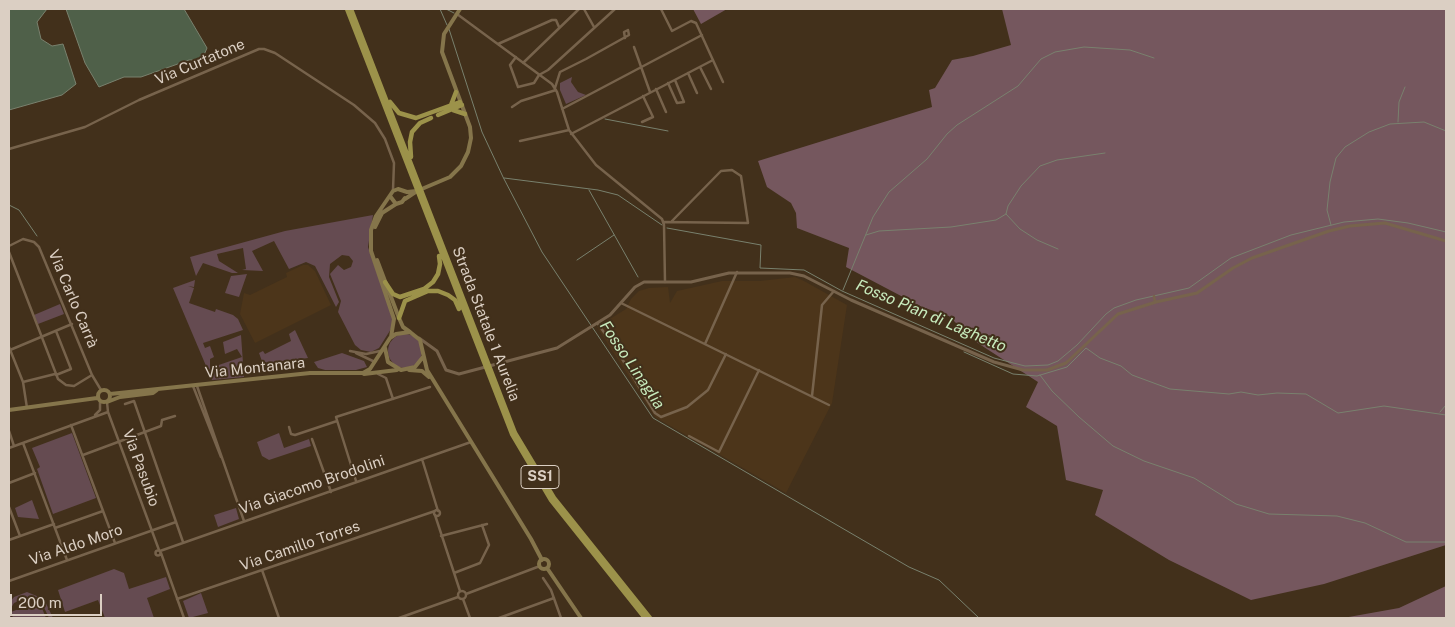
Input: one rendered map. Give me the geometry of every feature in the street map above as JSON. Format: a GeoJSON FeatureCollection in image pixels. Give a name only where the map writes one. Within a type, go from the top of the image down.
{"type":"FeatureCollection","features":[{"type":"Feature","properties":{"kind":"highway","name":"Strada Statale 1 Aurelia"},"geometry":{"type":"LineString","coordinates":[[347,9],[418,184],[512,434],[536,477],[565,519],[645,618]]}},
{"type":"Feature","properties":{"kind":"highway","name":"Strada Statale 1 Aurelia"},"geometry":{"type":"LineString","coordinates":[[351,9],[411,161],[418,184]]}},
{"type":"Feature","properties":{"kind":"highway"},"geometry":{"type":"LineString","coordinates":[[383,91],[395,110],[409,117],[424,117],[461,104]]}},
{"type":"Feature","properties":{"kind":"highway"},"geometry":{"type":"LineString","coordinates":[[411,161],[410,142],[414,128],[451,108],[456,92]]}},
{"type":"Feature","properties":{"kind":"highway"},"geometry":{"type":"LineString","coordinates":[[451,108],[465,114]]}},
{"type":"Feature","properties":{"kind":"highway","name":"Strada Statale 1 Aurelia"},"geometry":{"type":"LineString","coordinates":[[423,197],[440,252],[466,320],[485,361]]}},
{"type":"Feature","properties":{"kind":"highway"},"geometry":{"type":"LineString","coordinates":[[385,282],[393,294],[400,297],[426,288],[438,274],[440,252]]}},
{"type":"Feature","properties":{"kind":"highway"},"geometry":{"type":"LineString","coordinates":[[399,318],[400,309],[406,300],[434,291],[444,293],[453,299],[462,317],[466,320]]}},
{"type":"Feature","properties":{"kind":"highway","name":"Strada Statale 1 Aurelia"},"geometry":{"type":"LineString","coordinates":[[489,373],[515,433],[539,475],[567,516],[650,618]]}},
{"type":"Feature","properties":{"kind":"main road"},"geometry":{"type":"LineString","coordinates":[[460,9],[446,31],[442,42],[442,58],[465,114],[471,138],[464,162],[450,177],[417,191],[382,213],[373,236],[374,250],[403,327],[416,336],[424,350],[423,357],[427,370],[542,560],[548,562],[547,568],[581,618]]}},
{"type":"Feature","properties":{"kind":"main road"},"geometry":{"type":"LineString","coordinates":[[390,338],[394,319],[377,270],[370,240],[374,220],[393,191],[398,189],[417,191]]}},
{"type":"Feature","properties":{"kind":"main road"},"geometry":{"type":"LineString","coordinates":[[403,191],[405,199]]}},
{"type":"Feature","properties":{"kind":"main road"},"geometry":{"type":"LineString","coordinates":[[390,196],[396,204]]}},
{"type":"Feature","properties":{"kind":"main road"},"geometry":{"type":"LineString","coordinates":[[355,373],[366,372],[375,362],[390,338],[396,334],[410,332]]}},
{"type":"Feature","properties":{"kind":"main road"},"geometry":{"type":"LineString","coordinates":[[386,343],[388,362],[398,369],[425,373],[435,384]]}},
{"type":"Feature","properties":{"kind":"main road"},"geometry":{"type":"LineString","coordinates":[[409,370],[415,367],[423,357]]}},
{"type":"Feature","properties":{"kind":"main road","name":"Via Montanara"},"geometry":{"type":"LineString","coordinates":[[110,394],[310,373],[376,373],[398,369]]}},
{"type":"Feature","properties":{"kind":"main road"},"geometry":{"type":"LineString","coordinates":[[9,410],[99,400],[101,390],[105,390],[110,394],[107,402]]}},
{"type":"Feature","properties":{"kind":"main road","name":"Via Montanara"},"geometry":{"type":"LineString","coordinates":[[99,400],[107,402],[120,397],[153,393],[158,390]]}},
{"type":"Feature","properties":{"kind":"main road"},"geometry":{"type":"LineString","coordinates":[[542,560],[540,566],[543,569],[547,568]]}},
{"type":"Feature","properties":{"kind":"street"},"geometry":{"type":"LineString","coordinates":[[523,63],[579,9]]}},
{"type":"Feature","properties":{"kind":"street"},"geometry":{"type":"LineString","coordinates":[[584,9],[594,27]]}},
{"type":"Feature","properties":{"kind":"street"},"geometry":{"type":"LineString","coordinates":[[516,57],[510,65],[518,88],[534,82],[539,75],[548,70],[615,9]]}},
{"type":"Feature","properties":{"kind":"street"},"geometry":{"type":"LineString","coordinates":[[661,9],[672,31],[694,21],[723,82]]}},
{"type":"Feature","properties":{"kind":"street"},"geometry":{"type":"LineString","coordinates":[[457,14],[556,89]]}},
{"type":"Feature","properties":{"kind":"street"},"geometry":{"type":"LineString","coordinates":[[498,44],[552,20],[556,20],[559,27]]}},
{"type":"Feature","properties":{"kind":"street"},"geometry":{"type":"LineString","coordinates":[[562,109],[641,69],[702,35]]}},
{"type":"Feature","properties":{"kind":"street"},"geometry":{"type":"LineString","coordinates":[[625,38],[560,72],[556,89],[571,134],[601,170],[664,222],[748,223],[741,176],[732,170],[721,171],[672,221]]}},
{"type":"Feature","properties":{"kind":"street"},"geometry":{"type":"LineString","coordinates":[[634,47],[650,92]]}},
{"type":"Feature","properties":{"kind":"street","name":"Via Curtatone"},"geometry":{"type":"LineString","coordinates":[[9,149],[85,127],[139,100],[259,49],[264,49],[275,53],[354,105],[375,122],[385,139],[394,163],[393,191]]}},
{"type":"Feature","properties":{"kind":"street"},"geometry":{"type":"LineString","coordinates":[[571,134],[713,60]]}},
{"type":"Feature","properties":{"kind":"street"},"geometry":{"type":"LineString","coordinates":[[700,67],[710,89]]}},
{"type":"Feature","properties":{"kind":"street"},"geometry":{"type":"LineString","coordinates":[[688,73],[698,93]]}},
{"type":"Feature","properties":{"kind":"street"},"geometry":{"type":"LineString","coordinates":[[668,83],[677,103],[684,102],[675,80]]}},
{"type":"Feature","properties":{"kind":"street"},"geometry":{"type":"LineString","coordinates":[[512,107],[528,98],[556,89]]}},
{"type":"Feature","properties":{"kind":"street"},"geometry":{"type":"LineString","coordinates":[[656,89],[666,112]]}},
{"type":"Feature","properties":{"kind":"street"},"geometry":{"type":"LineString","coordinates":[[642,122],[653,117],[644,96]]}},
{"type":"Feature","properties":{"kind":"street"},"geometry":{"type":"LineString","coordinates":[[520,141],[569,130]]}},
{"type":"Feature","properties":{"kind":"street"},"geometry":{"type":"LineString","coordinates":[[664,222],[665,282]]}},
{"type":"Feature","properties":{"kind":"street"},"geometry":{"type":"LineString","coordinates":[[416,336],[435,348],[444,368],[452,373],[459,374],[501,361],[546,352],[597,324],[612,313],[637,285],[648,282],[690,282],[737,272],[800,274],[994,362],[1029,371],[1047,370],[1062,366],[1113,318],[1155,299],[1197,292],[1252,258],[1339,228],[1385,223],[1446,241]]}},
{"type":"Feature","properties":{"kind":"street","name":"Via Carlo Carrà"},"geometry":{"type":"LineString","coordinates":[[9,246],[23,239],[34,242],[39,247],[92,375],[101,390]]}},
{"type":"Feature","properties":{"kind":"street"},"geometry":{"type":"LineString","coordinates":[[9,252],[56,375],[66,385],[74,386],[92,375]]}},
{"type":"Feature","properties":{"kind":"street"},"geometry":{"type":"LineString","coordinates":[[705,344],[737,272]]}},
{"type":"Feature","properties":{"kind":"street"},"geometry":{"type":"LineString","coordinates":[[812,396],[822,305],[834,291]]}},
{"type":"Feature","properties":{"kind":"street"},"geometry":{"type":"LineString","coordinates":[[621,302],[829,405]]}},
{"type":"Feature","properties":{"kind":"street"},"geometry":{"type":"LineString","coordinates":[[27,408],[23,382],[9,349],[72,324]]}},
{"type":"Feature","properties":{"kind":"street"},"geometry":{"type":"LineString","coordinates":[[597,324],[655,413],[661,417],[687,407],[708,390],[726,354]]}},
{"type":"Feature","properties":{"kind":"street"},"geometry":{"type":"LineString","coordinates":[[23,382],[56,375],[71,369],[56,331]]}},
{"type":"Feature","properties":{"kind":"street"},"geometry":{"type":"LineString","coordinates":[[424,350],[435,348]]}},
{"type":"Feature","properties":{"kind":"street"},"geometry":{"type":"LineString","coordinates":[[375,362],[350,351],[371,354],[382,350]]}},
{"type":"Feature","properties":{"kind":"street"},"geometry":{"type":"LineString","coordinates":[[688,436],[719,452],[759,370]]}},
{"type":"Feature","properties":{"kind":"street"},"geometry":{"type":"LineString","coordinates":[[389,372],[386,373],[386,378],[393,399]]}},
{"type":"Feature","properties":{"kind":"street"},"geometry":{"type":"LineString","coordinates":[[376,373],[386,378]]}},
{"type":"Feature","properties":{"kind":"street"},"geometry":{"type":"LineString","coordinates":[[195,386],[222,451],[221,457],[244,521]]}},
{"type":"Feature","properties":{"kind":"street"},"geometry":{"type":"LineString","coordinates":[[289,427],[291,434],[295,435],[430,387]]}},
{"type":"Feature","properties":{"kind":"street"},"geometry":{"type":"LineString","coordinates":[[95,416],[100,410],[99,400]]}},
{"type":"Feature","properties":{"kind":"street"},"geometry":{"type":"LineString","coordinates":[[125,404],[134,401],[183,542]]}},
{"type":"Feature","properties":{"kind":"street","name":"Via Pasubio"},"geometry":{"type":"LineString","coordinates":[[107,402],[108,412],[184,618]]}},
{"type":"Feature","properties":{"kind":"street"},"geometry":{"type":"LineString","coordinates":[[9,448],[108,412]]}},
{"type":"Feature","properties":{"kind":"street"},"geometry":{"type":"LineString","coordinates":[[83,455],[161,426],[162,420],[175,416]]}},
{"type":"Feature","properties":{"kind":"street"},"geometry":{"type":"LineString","coordinates":[[336,419],[356,480]]}},
{"type":"Feature","properties":{"kind":"street"},"geometry":{"type":"LineString","coordinates":[[71,424],[116,543]]}},
{"type":"Feature","properties":{"kind":"street"},"geometry":{"type":"LineString","coordinates":[[9,431],[14,446]]}},
{"type":"Feature","properties":{"kind":"street"},"geometry":{"type":"LineString","coordinates":[[312,439],[331,492]]}},
{"type":"Feature","properties":{"kind":"street","name":"Via Giacomo Brodolini"},"geometry":{"type":"LineString","coordinates":[[159,553],[183,542],[331,492],[356,480],[471,442]]}},
{"type":"Feature","properties":{"kind":"street"},"geometry":{"type":"LineString","coordinates":[[24,443],[67,560]]}},
{"type":"Feature","properties":{"kind":"street"},"geometry":{"type":"LineString","coordinates":[[422,459],[438,526],[460,591],[458,597]]}},
{"type":"Feature","properties":{"kind":"street"},"geometry":{"type":"LineString","coordinates":[[9,483],[35,474]]}},
{"type":"Feature","properties":{"kind":"street"},"geometry":{"type":"LineString","coordinates":[[9,508],[20,536]]}},
{"type":"Feature","properties":{"kind":"street"},"geometry":{"type":"LineString","coordinates":[[9,540],[104,511]]}},
{"type":"Feature","properties":{"kind":"street"},"geometry":{"type":"LineString","coordinates":[[435,513],[440,515],[438,526]]}},
{"type":"Feature","properties":{"kind":"street","name":"Via Camillo Torres"},"geometry":{"type":"LineString","coordinates":[[177,599],[435,513]]}},
{"type":"Feature","properties":{"kind":"street","name":"Via Aldo Moro"},"geometry":{"type":"LineString","coordinates":[[9,581],[176,522]]}},
{"type":"Feature","properties":{"kind":"street"},"geometry":{"type":"LineString","coordinates":[[442,536],[487,524]]}},
{"type":"Feature","properties":{"kind":"street"},"geometry":{"type":"LineString","coordinates":[[454,573],[480,563],[489,545],[482,525]]}},
{"type":"Feature","properties":{"kind":"street"},"geometry":{"type":"LineString","coordinates":[[463,599],[466,594],[540,566]]}},
{"type":"Feature","properties":{"kind":"street"},"geometry":{"type":"LineString","coordinates":[[262,570],[279,618]]}},
{"type":"Feature","properties":{"kind":"street"},"geometry":{"type":"LineString","coordinates":[[543,578],[554,598],[561,618]]}},
{"type":"Feature","properties":{"kind":"street"},"geometry":{"type":"LineString","coordinates":[[460,591],[466,594]]}},
{"type":"Feature","properties":{"kind":"street"},"geometry":{"type":"LineString","coordinates":[[398,618],[458,597],[463,599],[470,618]]}},
{"type":"Feature","properties":{"kind":"street"},"geometry":{"type":"LineString","coordinates":[[499,618],[554,598]]}},
{"type":"Feature","properties":{"kind":"shaded area"},"geometry":{"type":"Polygon","coordinates":[[[9,9],[47,9],[37,22],[41,39],[52,46],[63,44],[76,84],[62,95],[9,110],[9,9]]]}},
{"type":"Feature","properties":{"kind":"shaded area"},"geometry":{"type":"Polygon","coordinates":[[[66,9],[184,9],[207,48],[204,55],[197,60],[189,60],[141,77],[124,77],[99,87],[85,63],[66,9]]]}},
{"type":"Feature","properties":{"kind":"shaded area"},"geometry":{"type":"Polygon","coordinates":[[[693,9],[727,9],[701,24],[693,9]]]}},
{"type":"Feature","properties":{"kind":"shaded area"},"geometry":{"type":"Polygon","coordinates":[[[1002,9],[1446,9],[1446,545],[1324,584],[1251,600],[1169,560],[1095,515],[1103,490],[1066,480],[1057,426],[1026,407],[1038,382],[973,340],[949,316],[922,307],[846,267],[849,248],[797,228],[796,213],[791,203],[767,187],[758,161],[932,107],[929,90],[935,88],[952,60],[1011,45],[1002,9]]]}},
{"type":"Feature","properties":{"kind":"shaded area"},"geometry":{"type":"Polygon","coordinates":[[[572,77],[571,82],[578,92],[586,95],[566,104],[560,90],[560,83],[572,77]]]}},
{"type":"Feature","properties":{"kind":"shaded area"},"geometry":{"type":"Polygon","coordinates":[[[373,215],[368,247],[393,319],[391,329],[379,348],[371,352],[361,350],[355,345],[338,312],[341,301],[330,274],[338,265],[344,270],[351,267],[353,261],[349,256],[342,255],[330,264],[329,277],[339,302],[336,307],[315,266],[306,262],[289,269],[274,241],[252,251],[263,271],[242,270],[246,269],[243,248],[217,254],[219,261],[238,273],[232,273],[203,263],[196,276],[190,257],[285,231],[373,215]]]}},
{"type":"Feature","properties":{"kind":"shaded area"},"geometry":{"type":"Polygon","coordinates":[[[303,265],[308,265],[315,271],[331,305],[255,343],[240,314],[244,293],[250,295],[287,277],[286,273],[303,265]]]}},
{"type":"Feature","properties":{"kind":"shaded area"},"geometry":{"type":"Polygon","coordinates":[[[247,274],[239,297],[225,293],[231,276],[247,274]]]}},
{"type":"Feature","properties":{"kind":"shaded area"},"geometry":{"type":"Polygon","coordinates":[[[795,277],[847,305],[832,403],[786,493],[655,417],[597,327],[626,309],[631,299],[639,291],[649,288],[668,287],[670,303],[677,291],[722,281],[760,281],[795,277]]]}},
{"type":"Feature","properties":{"kind":"shaded area"},"geometry":{"type":"Polygon","coordinates":[[[195,280],[194,287],[188,286],[194,288],[189,303],[215,312],[216,309],[233,315],[238,319],[243,330],[203,343],[205,348],[210,346],[214,357],[210,359],[210,368],[242,357],[237,349],[225,354],[223,342],[241,335],[244,377],[212,380],[173,288],[195,280]]]}},
{"type":"Feature","properties":{"kind":"shaded area"},"geometry":{"type":"Polygon","coordinates":[[[60,304],[64,314],[38,324],[34,315],[60,304]]]}},
{"type":"Feature","properties":{"kind":"shaded area"},"geometry":{"type":"Polygon","coordinates":[[[295,330],[308,358],[263,364],[259,353],[263,351],[265,354],[291,341],[289,334],[295,330]]]}},
{"type":"Feature","properties":{"kind":"shaded area"},"geometry":{"type":"Polygon","coordinates":[[[405,334],[412,335],[417,339],[421,344],[421,358],[417,363],[412,367],[405,368],[398,367],[393,363],[389,358],[388,351],[389,344],[393,339],[398,335],[405,334]]]}},
{"type":"Feature","properties":{"kind":"shaded area"},"geometry":{"type":"Polygon","coordinates":[[[342,353],[364,361],[367,367],[356,370],[325,370],[318,368],[314,362],[342,353]]]}},
{"type":"Feature","properties":{"kind":"shaded area"},"geometry":{"type":"Polygon","coordinates":[[[72,433],[96,498],[53,514],[37,469],[40,467],[32,448],[72,433]]]}},
{"type":"Feature","properties":{"kind":"shaded area"},"geometry":{"type":"Polygon","coordinates":[[[279,433],[284,448],[309,439],[311,446],[269,460],[262,456],[257,442],[279,433]]]}},
{"type":"Feature","properties":{"kind":"shaded area"},"geometry":{"type":"Polygon","coordinates":[[[32,500],[39,519],[18,517],[15,508],[32,500]]]}},
{"type":"Feature","properties":{"kind":"shaded area"},"geometry":{"type":"Polygon","coordinates":[[[236,508],[239,519],[218,527],[214,515],[236,508]]]}},
{"type":"Feature","properties":{"kind":"shaded area"},"geometry":{"type":"Polygon","coordinates":[[[114,569],[124,573],[129,589],[166,577],[170,589],[147,598],[154,618],[105,618],[98,600],[65,612],[58,590],[114,569]]]}},
{"type":"Feature","properties":{"kind":"shaded area"},"geometry":{"type":"Polygon","coordinates":[[[1446,586],[1446,618],[1343,618],[1399,608],[1446,586]]]}},
{"type":"Feature","properties":{"kind":"shaded area"},"geometry":{"type":"Polygon","coordinates":[[[27,592],[44,599],[53,618],[49,618],[40,599],[31,596],[14,603],[10,610],[11,618],[9,618],[9,603],[14,597],[27,592]]]}},
{"type":"Feature","properties":{"kind":"shaded area"},"geometry":{"type":"Polygon","coordinates":[[[201,593],[208,613],[189,618],[183,601],[201,593]]]}},
{"type":"Feature","properties":{"kind":"shaded area"},"geometry":{"type":"Polygon","coordinates":[[[39,601],[46,618],[13,618],[11,612],[39,601]]]}},
{"type":"Feature","properties":{"kind":"waterway","name":"Fosso Linaglia"},"geometry":{"type":"LineString","coordinates":[[440,9],[447,25]]}},
{"type":"Feature","properties":{"kind":"waterway"},"geometry":{"type":"LineString","coordinates":[[446,9],[454,13]]}},
{"type":"Feature","properties":{"kind":"waterway","name":"Fosso Linaglia"},"geometry":{"type":"LineString","coordinates":[[449,29],[482,132],[542,252],[653,418],[909,567],[939,580],[979,618]]}},
{"type":"Feature","properties":{"kind":"waterway"},"geometry":{"type":"LineString","coordinates":[[843,290],[873,217],[889,192],[927,159],[947,134],[957,125],[1018,86],[1041,59],[1055,52],[1084,47],[1130,50],[1154,58]]}},
{"type":"Feature","properties":{"kind":"waterway"},"geometry":{"type":"LineString","coordinates":[[1398,122],[1399,102],[1405,87]]}},
{"type":"Feature","properties":{"kind":"waterway"},"geometry":{"type":"LineString","coordinates":[[605,119],[668,131]]}},
{"type":"Feature","properties":{"kind":"waterway"},"geometry":{"type":"LineString","coordinates":[[1331,225],[1327,210],[1330,182],[1336,158],[1345,147],[1369,132],[1390,124],[1424,122],[1446,131]]}},
{"type":"Feature","properties":{"kind":"waterway"},"geometry":{"type":"LineString","coordinates":[[866,235],[879,231],[951,227],[996,220],[1006,214],[1008,206],[1021,186],[1040,166],[1057,160],[1105,153]]}},
{"type":"Feature","properties":{"kind":"waterway","name":"Fosso Pian di Laghetto"},"geometry":{"type":"LineString","coordinates":[[504,178],[598,190],[618,195],[662,225]]}},
{"type":"Feature","properties":{"kind":"waterway"},"geometry":{"type":"LineString","coordinates":[[589,190],[638,277]]}},
{"type":"Feature","properties":{"kind":"waterway"},"geometry":{"type":"LineString","coordinates":[[9,205],[19,210],[37,236]]}},
{"type":"Feature","properties":{"kind":"waterway"},"geometry":{"type":"LineString","coordinates":[[1006,214],[1020,229],[1037,240],[1058,249]]}},
{"type":"Feature","properties":{"kind":"waterway","name":"Fosso Pian di Laghetto"},"geometry":{"type":"LineString","coordinates":[[667,228],[761,245],[760,268],[804,270],[842,291],[994,358],[1025,366],[1048,365],[1058,361],[1114,308],[1136,300],[1189,288],[1231,258],[1291,235],[1344,222],[1378,219],[1408,223],[1446,232]]}},
{"type":"Feature","properties":{"kind":"waterway"},"geometry":{"type":"LineString","coordinates":[[577,260],[614,235]]}},
{"type":"Feature","properties":{"kind":"waterway"},"geometry":{"type":"LineString","coordinates":[[964,352],[1013,374],[1037,376],[1067,367],[1086,348],[1100,358],[1121,366],[1132,375],[1170,389],[1229,394],[1241,392],[1258,395],[1277,393],[1306,394],[1338,413],[1384,406],[1446,415]]}},
{"type":"Feature","properties":{"kind":"waterway"},"geometry":{"type":"LineString","coordinates":[[1040,375],[1052,391],[1113,446],[1144,461],[1194,478],[1236,504],[1269,514],[1337,516],[1365,523],[1406,542],[1446,542]]}},
{"type":"Feature","properties":{"kind":"waterway"},"geometry":{"type":"LineString","coordinates":[[1440,412],[1446,405]]}}]}
